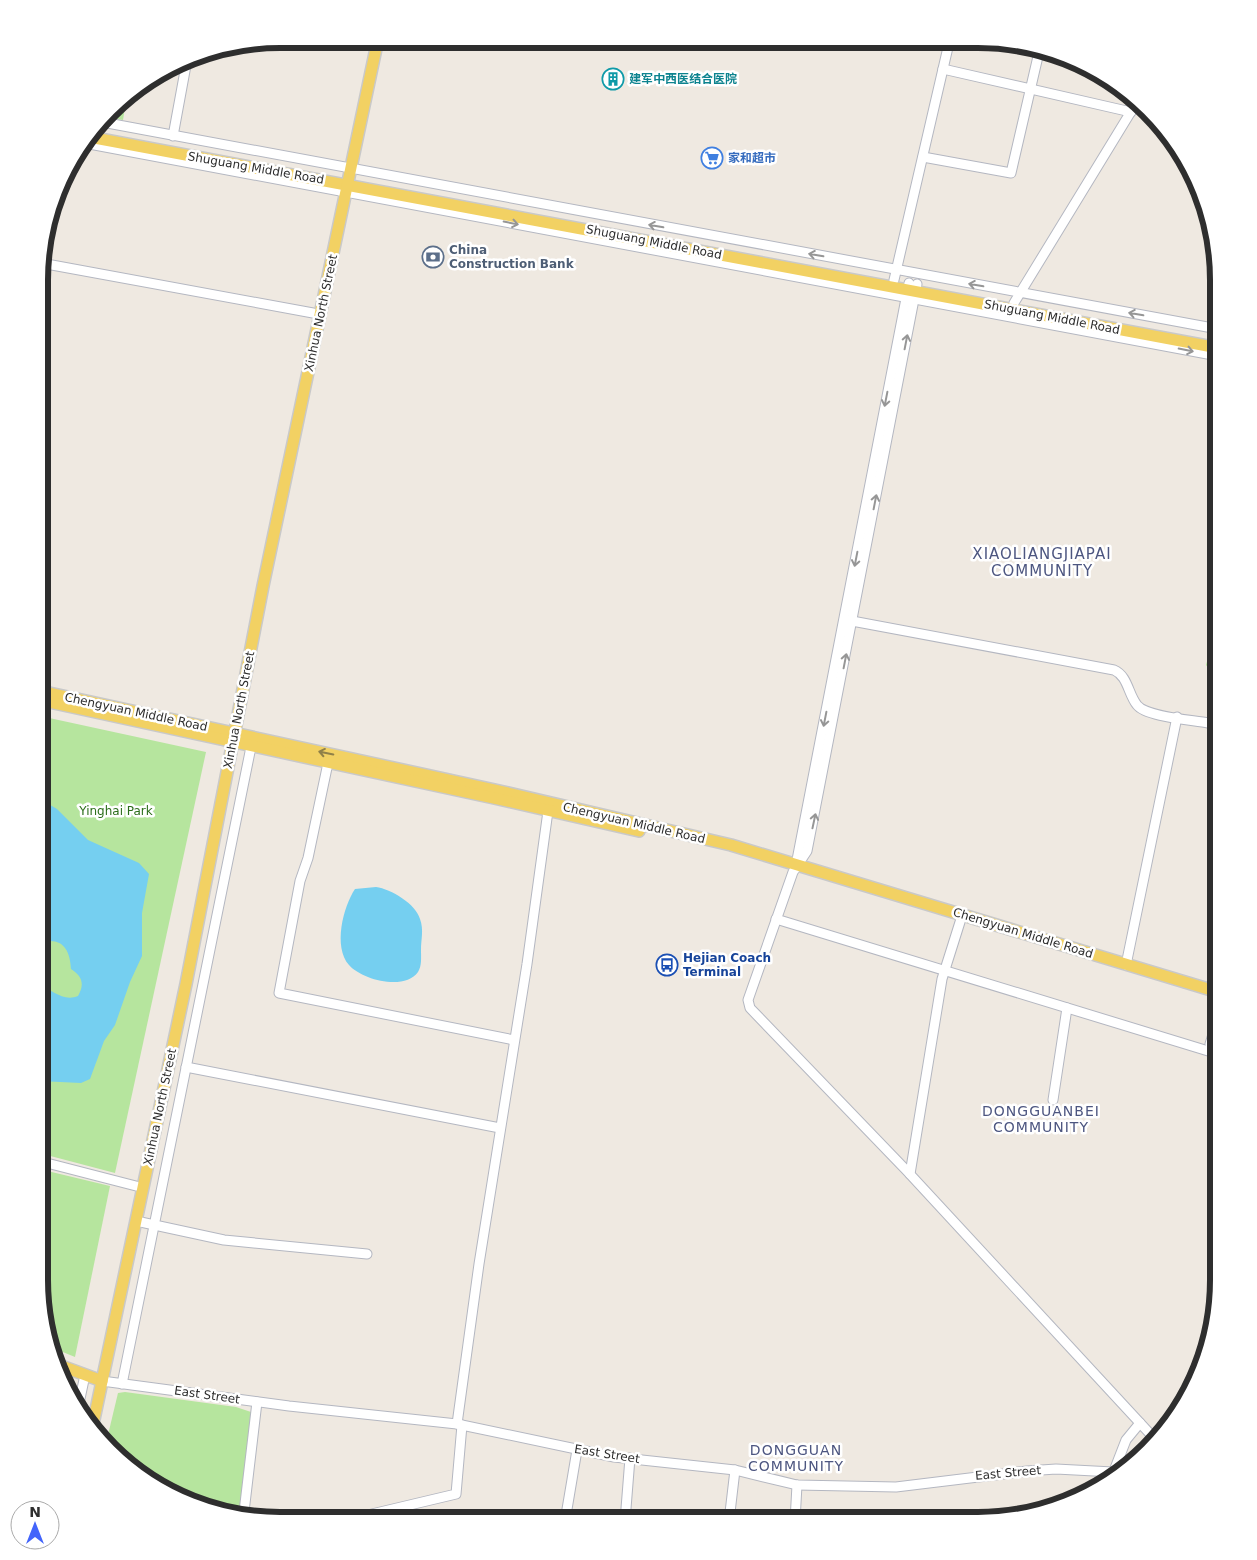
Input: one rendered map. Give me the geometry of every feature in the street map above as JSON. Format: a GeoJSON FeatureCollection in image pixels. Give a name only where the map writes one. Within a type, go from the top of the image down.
{"type":"FeatureCollection","features":[{"type":"Feature","properties":{"kind":"main road","name":"Xinhua North Street"},"geometry":{"type":"LineString","coordinates":[[94,1378],[263,586],[345,180],[369,48]]}},
{"type":"Feature","properties":{"kind":"main road","name":"Xinhua North Street"},"geometry":{"type":"LineString","coordinates":[[94,1378],[136,1221],[186,984],[230,737],[313,313],[376,48]]}},
{"type":"Feature","properties":{"kind":"main road","name":"Shuguang Middle Road"},"geometry":{"type":"LineString","coordinates":[[101,132],[911,291],[1210,347]]}},
{"type":"Feature","properties":{"kind":"main road","name":"Shuguang Middle Road"},"geometry":{"type":"LineString","coordinates":[[96,138],[895,275],[911,291],[1017,298],[1210,338]]}},
{"type":"Feature","properties":{"kind":"main road","name":"Chengyuan Middle Road"},"geometry":{"type":"LineString","coordinates":[[48,693],[230,737],[252,747],[548,811],[794,868],[1210,990]]}},
{"type":"Feature","properties":{"kind":"main road","name":"Chengyuan Middle Road"},"geometry":{"type":"LineString","coordinates":[[48,702],[230,737],[644,824],[730,845],[960,922],[1210,998]]}},
{"type":"Feature","properties":{"kind":"main road"},"geometry":{"type":"LineString","coordinates":[[64,1367],[94,1378]]}},
{"type":"Feature","properties":{"kind":"main road"},"geometry":{"type":"LineString","coordinates":[[88,1411],[94,1378]]}},
{"type":"Feature","properties":{"kind":"main road"},"geometry":{"type":"LineString","coordinates":[[93,1418],[94,1378]]}},
{"type":"Feature","properties":{"kind":"street"},"geometry":{"type":"LineString","coordinates":[[948,48],[895,275],[1017,298],[1210,329]]}},
{"type":"Feature","properties":{"kind":"street"},"geometry":{"type":"LineString","coordinates":[[923,157],[1011,173],[1038,55]]}},
{"type":"Feature","properties":{"kind":"street"},"geometry":{"type":"LineString","coordinates":[[172,136],[186,67]]}},
{"type":"Feature","properties":{"kind":"street"},"geometry":{"type":"LineString","coordinates":[[943,69],[1030,89],[1133,108]]}},
{"type":"Feature","properties":{"kind":"street"},"geometry":{"type":"LineString","coordinates":[[1017,298],[1134,109]]}},
{"type":"Feature","properties":{"kind":"street"},"geometry":{"type":"LineString","coordinates":[[109,123],[172,136],[345,180]]}},
{"type":"Feature","properties":{"kind":"street"},"geometry":{"type":"LineString","coordinates":[[92,144],[345,180]]}},
{"type":"Feature","properties":{"kind":"street"},"geometry":{"type":"LineString","coordinates":[[48,264],[313,313]]}},
{"type":"Feature","properties":{"kind":"street"},"geometry":{"type":"LineString","coordinates":[[911,291],[1210,354]]}},
{"type":"Feature","properties":{"kind":"street"},"geometry":{"type":"LineString","coordinates":[[794,868],[807,851],[852,621],[911,291]]}},
{"type":"Feature","properties":{"kind":"street"},"geometry":{"type":"LineString","coordinates":[[911,291],[794,868],[749,992],[750,1008],[910,1174],[1151,1434]]}},
{"type":"Feature","properties":{"kind":"street"},"geometry":{"type":"LineString","coordinates":[[852,621],[1114,670],[1123,677],[1137,705],[1141,709],[1210,723]]}},
{"type":"Feature","properties":{"kind":"street"},"geometry":{"type":"LineString","coordinates":[[1126,964],[1177,717]]}},
{"type":"Feature","properties":{"kind":"street"},"geometry":{"type":"LineString","coordinates":[[122,1384],[252,747]]}},
{"type":"Feature","properties":{"kind":"street"},"geometry":{"type":"LineString","coordinates":[[328,763],[308,858],[300,881],[279,993],[514,1040]]}},
{"type":"Feature","properties":{"kind":"street"},"geometry":{"type":"LineString","coordinates":[[380,1512],[456,1494],[460,1425],[500,1128],[527,964],[548,811]]}},
{"type":"Feature","properties":{"kind":"street"},"geometry":{"type":"LineString","coordinates":[[776,919],[944,972],[1210,1052]]}},
{"type":"Feature","properties":{"kind":"street"},"geometry":{"type":"LineString","coordinates":[[910,1174],[944,972],[960,922]]}},
{"type":"Feature","properties":{"kind":"street"},"geometry":{"type":"LineString","coordinates":[[1053,1100],[1067,1008]]}},
{"type":"Feature","properties":{"kind":"street"},"geometry":{"type":"LineString","coordinates":[[186,1067],[500,1128]]}},
{"type":"Feature","properties":{"kind":"street"},"geometry":{"type":"LineString","coordinates":[[48,1164],[136,1186]]}},
{"type":"Feature","properties":{"kind":"street"},"geometry":{"type":"LineString","coordinates":[[136,1221],[224,1240],[366,1254]]}},
{"type":"Feature","properties":{"kind":"street"},"geometry":{"type":"LineString","coordinates":[[82,1401],[94,1378]]}},
{"type":"Feature","properties":{"kind":"street","name":"East Street"},"geometry":{"type":"LineString","coordinates":[[94,1378],[122,1384],[257,1402],[460,1425],[577,1450],[736,1470],[796,1485],[896,1487],[1056,1469],[1105,1473]]}},
{"type":"Feature","properties":{"kind":"street"},"geometry":{"type":"LineString","coordinates":[[244,1510],[257,1402]]}},
{"type":"Feature","properties":{"kind":"street"},"geometry":{"type":"LineString","coordinates":[[1115,1467],[1126,1440],[1140,1423]]}},
{"type":"Feature","properties":{"kind":"street"},"geometry":{"type":"LineString","coordinates":[[566,1512],[577,1450]]}},
{"type":"Feature","properties":{"kind":"street"},"geometry":{"type":"LineString","coordinates":[[626,1512],[630,1458]]}},
{"type":"Feature","properties":{"kind":"street"},"geometry":{"type":"LineString","coordinates":[[730,1512],[736,1470]]}},
{"type":"Feature","properties":{"kind":"street"},"geometry":{"type":"LineString","coordinates":[[795,1512],[796,1485]]}},
{"type":"Feature","properties":{"kind":"green space"},"geometry":{"type":"Polygon","coordinates":[[[125,107],[123,120],[114,118],[125,107]]]}},
{"type":"Feature","properties":{"kind":"green space"},"geometry":{"type":"Polygon","coordinates":[[[1209,654],[1210,654],[1210,671],[1206,665],[1209,654]]]}},
{"type":"Feature","properties":{"kind":"green space","name":"Yinghai Park"},"geometry":{"type":"Polygon","coordinates":[[[48,718],[206,752],[115,1173],[48,1155],[48,718]]]}},
{"type":"Feature","properties":{"kind":"green space"},"geometry":{"type":"Polygon","coordinates":[[[48,1171],[110,1186],[75,1357],[58,1350],[49,1310],[48,1171]]]}},
{"type":"Feature","properties":{"kind":"green space"},"geometry":{"type":"Polygon","coordinates":[[[125,1392],[236,1407],[251,1412],[243,1510],[220,1505],[177,1489],[127,1455],[108,1436],[118,1393],[125,1392]]]}},
{"type":"Feature","properties":{"kind":"green space"},"geometry":{"type":"Polygon","coordinates":[[[412,1508],[412,1512],[395,1512],[412,1508]]]}},
{"type":"Feature","properties":{"kind":"water"},"geometry":{"type":"Polygon","coordinates":[[[48,804],[57,809],[88,840],[139,863],[149,874],[142,913],[142,956],[130,982],[115,1025],[104,1041],[90,1079],[81,1083],[48,1081],[48,989],[67,998],[78,996],[82,984],[78,974],[71,969],[69,955],[63,945],[48,941],[48,804]]]}},
{"type":"Feature","properties":{"kind":"water"},"geometry":{"type":"Polygon","coordinates":[[[376,887],[402,898],[418,913],[421,923],[420,967],[412,978],[404,981],[384,981],[363,975],[349,965],[344,957],[341,938],[342,927],[351,897],[355,889],[376,887]]]}},
{"type":"Feature","properties":{"kind":"place","name":"建军中西医结合医院"},"geometry":{"type":"Point","coordinates":[613,79]}},
{"type":"Feature","properties":{"kind":"place","name":"家和超市"},"geometry":{"type":"Point","coordinates":[712,158]}},
{"type":"Feature","properties":{"kind":"place","name":"China Construction Bank"},"geometry":{"type":"Point","coordinates":[433,257]}},
{"type":"Feature","properties":{"kind":"place","name":"Hejian Coach Terminal"},"geometry":{"type":"Point","coordinates":[667,965]}},
{"type":"Feature","properties":{"kind":"district","name":"XIAOLIANGJIAPAI COMMUNITY"},"geometry":{"type":"Point","coordinates":[1042,562]}},
{"type":"Feature","properties":{"kind":"district","name":"DONGGUANBEI COMMUNITY"},"geometry":{"type":"Point","coordinates":[1041,1120]}},
{"type":"Feature","properties":{"kind":"district","name":"DONGGUAN COMMUNITY"},"geometry":{"type":"Point","coordinates":[796,1458]}}]}
